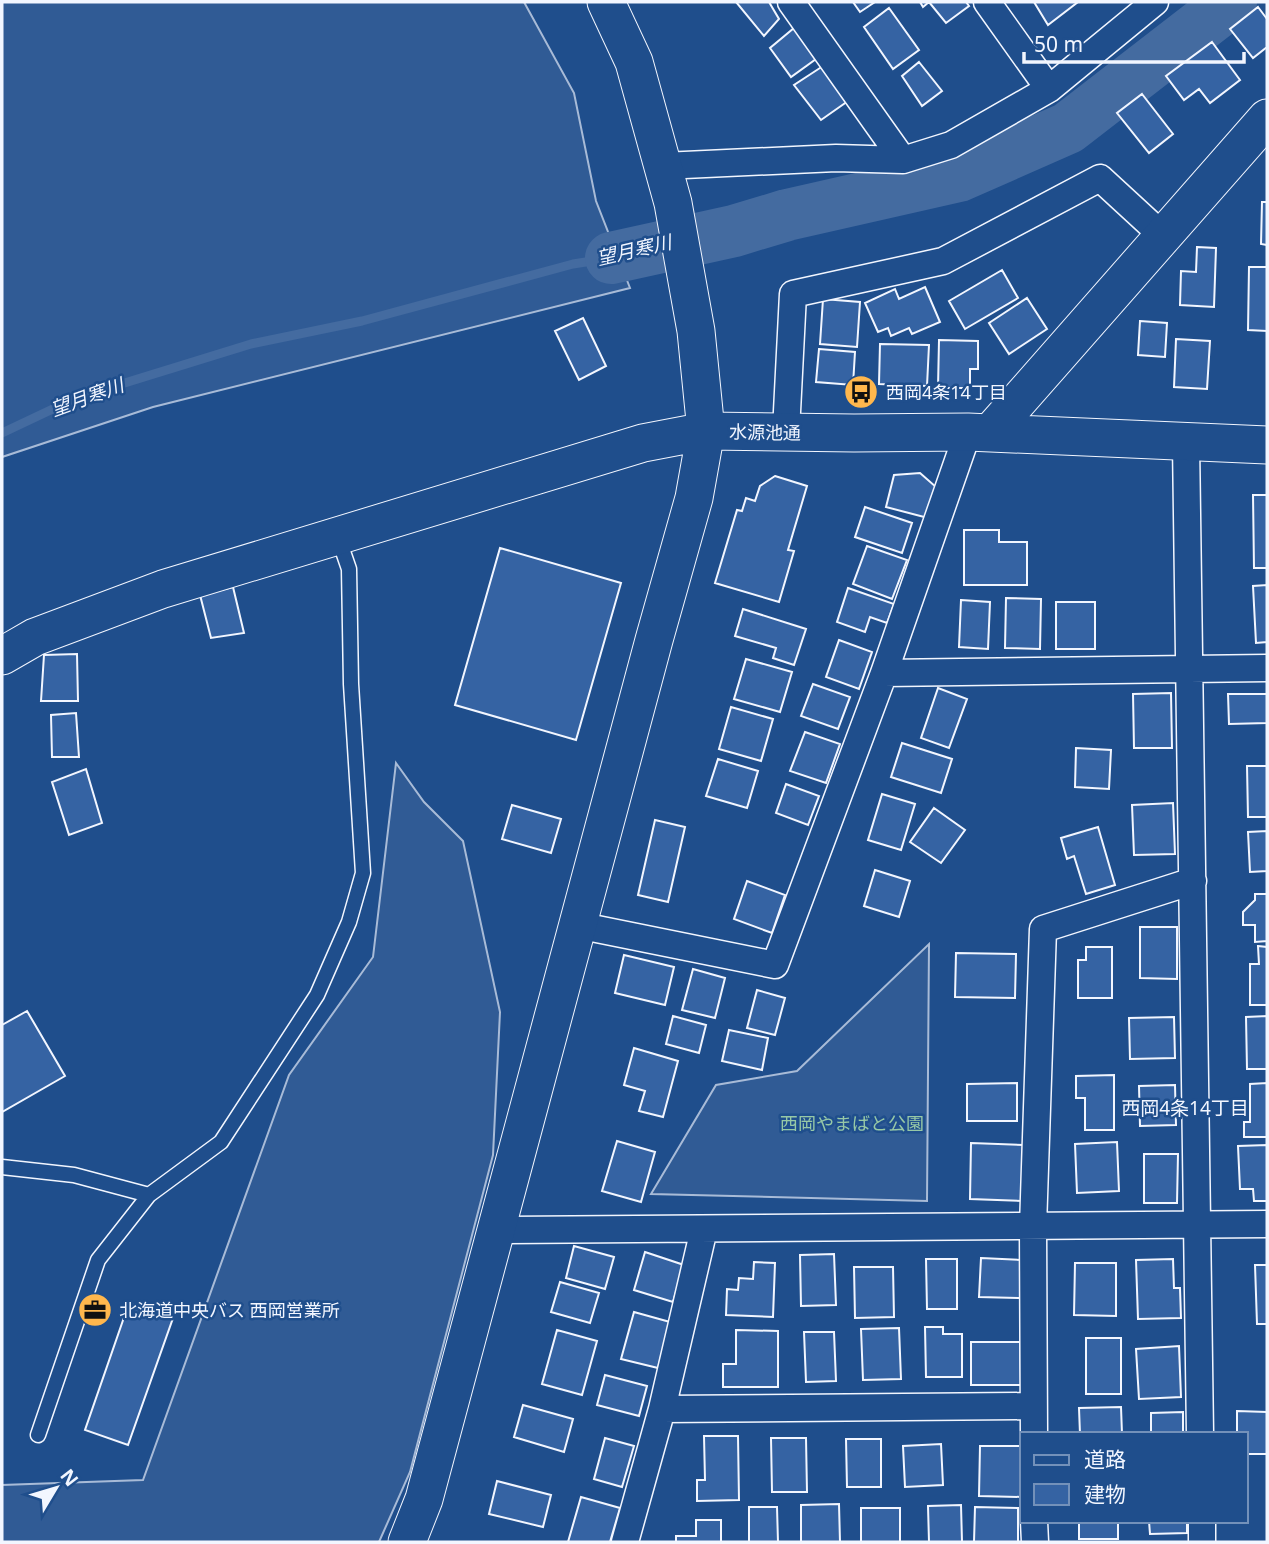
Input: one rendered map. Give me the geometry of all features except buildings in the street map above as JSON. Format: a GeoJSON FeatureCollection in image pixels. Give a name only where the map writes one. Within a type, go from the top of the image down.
{"type":"FeatureCollection","features":[{"type":"Feature","properties":{"kind":"street","name":"水源池通"},"geometry":{"type":"LineString","coordinates":[[606,2],[634,62],[673,203],[696,331],[706,431],[979,432],[1267,445]]}},
{"type":"Feature","properties":{"kind":"street"},"geometry":{"type":"LineString","coordinates":[[791,2],[903,160]]}},
{"type":"Feature","properties":{"kind":"street"},"geometry":{"type":"LineString","coordinates":[[987,2],[1049,89]]}},
{"type":"Feature","properties":{"kind":"street"},"geometry":{"type":"LineString","coordinates":[[663,166],[836,158],[903,160],[951,145],[1049,89],[1154,2]]}},
{"type":"Feature","properties":{"kind":"street"},"geometry":{"type":"LineString","coordinates":[[577,925],[775,965],[884,673],[979,432],[1163,236],[1267,118]]}},
{"type":"Feature","properties":{"kind":"street"},"geometry":{"type":"LineString","coordinates":[[786,431],[793,294],[943,261],[1100,178],[1163,236]]}},
{"type":"Feature","properties":{"kind":"street"},"geometry":{"type":"LineString","coordinates":[[2,656],[35,637],[163,589],[643,443],[706,431],[694,498],[577,925],[498,1230],[424,1499],[407,1542]]}},
{"type":"Feature","properties":{"kind":"street"},"geometry":{"type":"LineString","coordinates":[[1186,443],[1200,1432]]}},
{"type":"Feature","properties":{"kind":"street"},"geometry":{"type":"LineString","coordinates":[[884,673],[1267,668]]}},
{"type":"Feature","properties":{"kind":"street"},"geometry":{"type":"LineString","coordinates":[[1034,1432],[1034,1227],[1043,929],[1193,881]]}},
{"type":"Feature","properties":{"kind":"street"},"geometry":{"type":"LineString","coordinates":[[498,1230],[1267,1224]]}},
{"type":"Feature","properties":{"kind":"street"},"geometry":{"type":"LineString","coordinates":[[625,1542],[662,1409],[704,1229]]}},
{"type":"Feature","properties":{"kind":"street"},"geometry":{"type":"LineString","coordinates":[[662,1409],[1033,1406]]}},
{"type":"Feature","properties":{"kind":"street"},"geometry":{"type":"LineString","coordinates":[[1034,1523],[1035,1542]]}},
{"type":"Feature","properties":{"kind":"street"},"geometry":{"type":"LineString","coordinates":[[1202,1523],[1202,1542]]}},
{"type":"Feature","properties":{"kind":"lane"},"geometry":{"type":"LineString","coordinates":[[38,1435],[98,1260],[149,1195],[221,1142],[317,995],[349,922],[363,873],[351,684],[349,569],[338,536]]}},
{"type":"Feature","properties":{"kind":"lane"},"geometry":{"type":"LineString","coordinates":[[2,1167],[74,1175],[149,1195]]}},
{"type":"Feature","properties":{"kind":"shaded area"},"geometry":{"type":"Polygon","coordinates":[[[2,2],[524,2],[574,93],[596,201],[630,288],[153,407],[2,457],[2,2]]]}},
{"type":"Feature","properties":{"kind":"shaded area"},"geometry":{"type":"Polygon","coordinates":[[[396,763],[424,802],[463,841],[500,1012],[493,1155],[410,1472],[379,1542],[2,1542],[2,1485],[143,1480],[289,1075],[373,957],[396,763]]]}},
{"type":"Feature","properties":{"kind":"shaded area","name":"西岡やまばと公園"},"geometry":{"type":"Polygon","coordinates":[[[929,944],[927,1201],[651,1194],[716,1085],[797,1071],[929,944]]]}},
{"type":"Feature","properties":{"kind":"waterway","name":"望月寒川"},"geometry":{"type":"LineString","coordinates":[[611,258],[959,176],[1068,128],[1231,2]]}},
{"type":"Feature","properties":{"kind":"waterway","name":"望月寒川"},"geometry":{"type":"LineString","coordinates":[[2,433],[76,398],[251,344],[362,321],[573,264],[611,258]]}},
{"type":"Feature","properties":{"kind":"place","name":"西岡4条14丁目"},"geometry":{"type":"Point","coordinates":[861,392]}},
{"type":"Feature","properties":{"kind":"place","name":"北海道中央バス 西岡営業所"},"geometry":{"type":"Point","coordinates":[95,1310]}},
{"type":"Feature","properties":{"kind":"district","name":"西岡4条14丁目"},"geometry":{"type":"Point","coordinates":[1185,1108]}}]}
